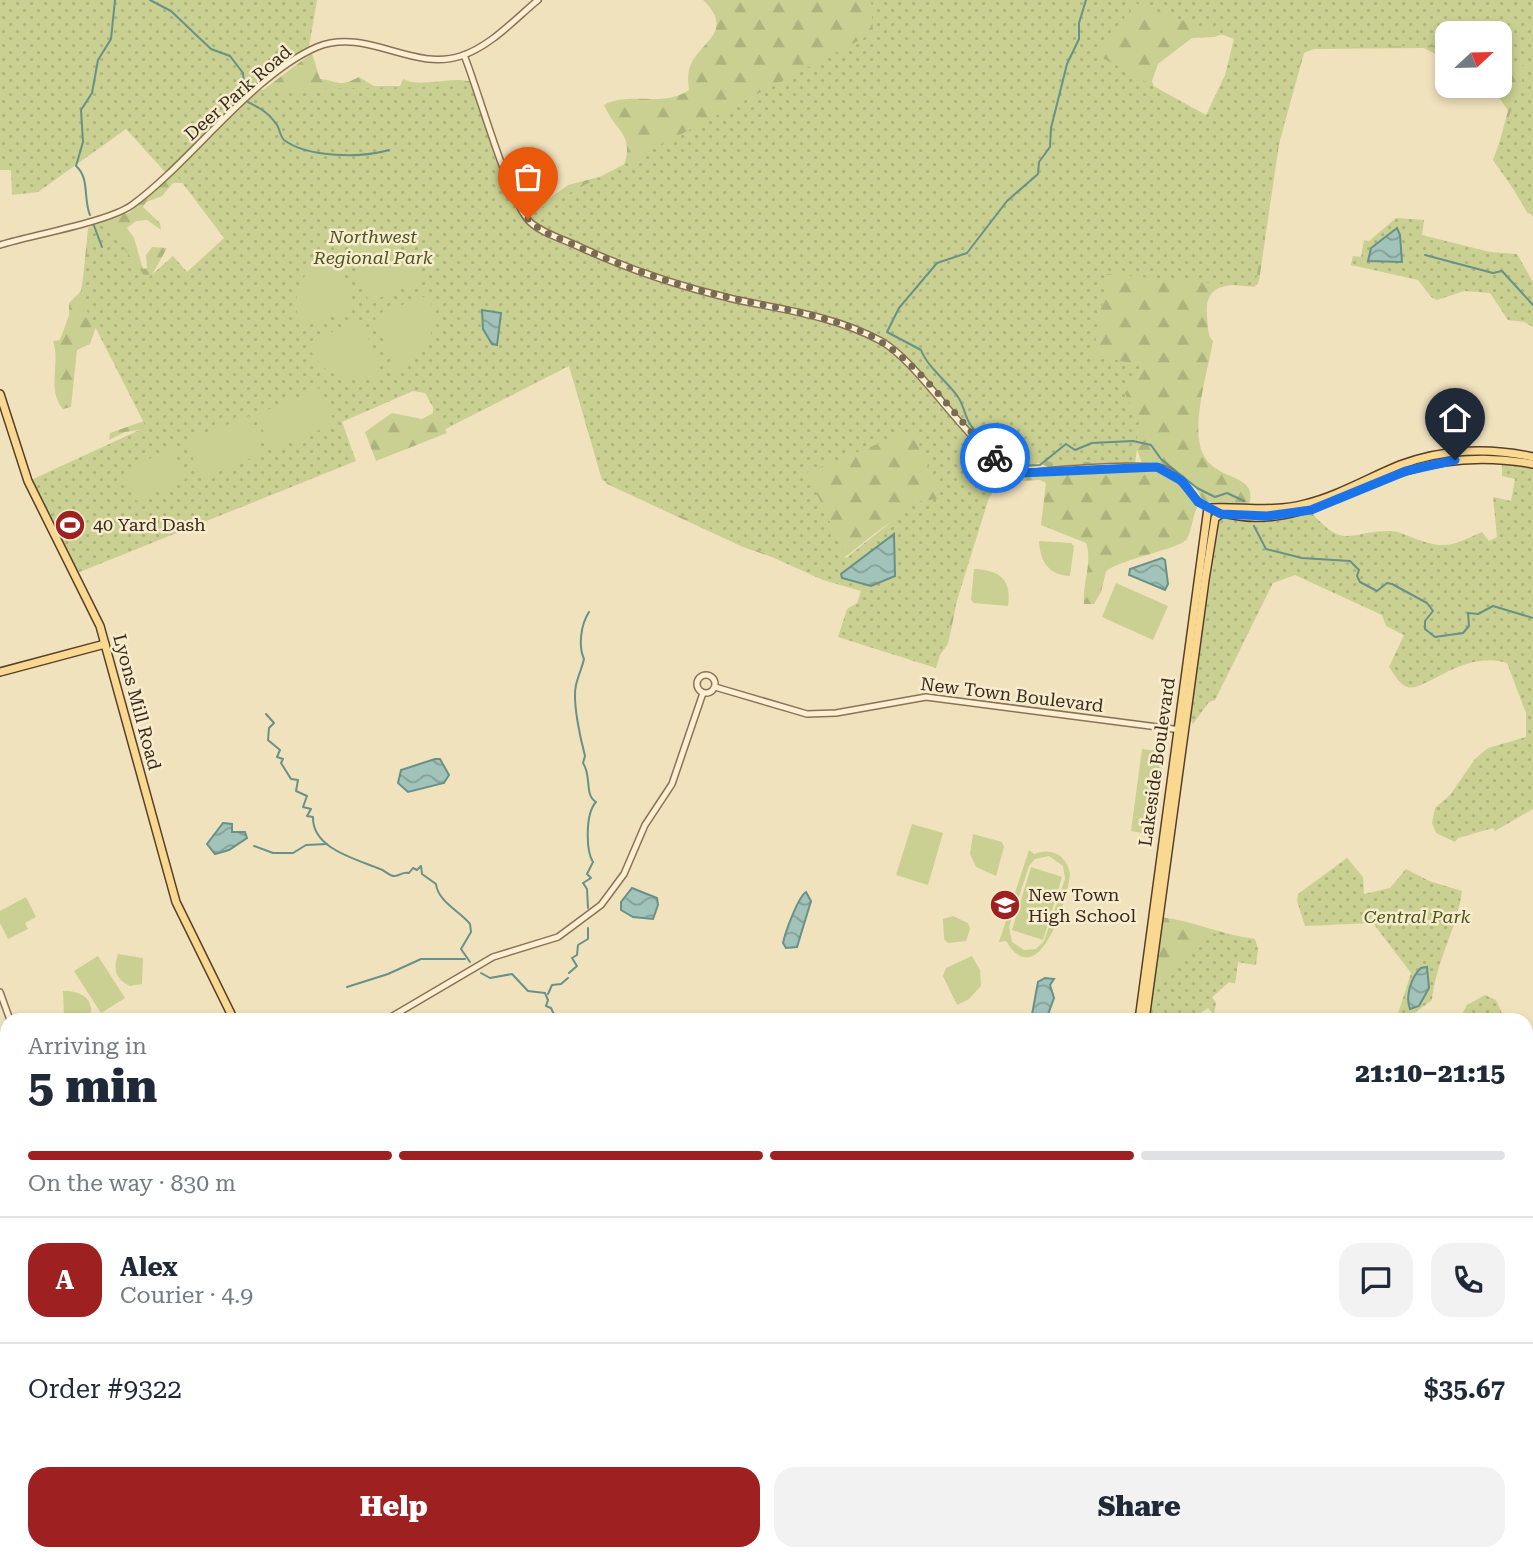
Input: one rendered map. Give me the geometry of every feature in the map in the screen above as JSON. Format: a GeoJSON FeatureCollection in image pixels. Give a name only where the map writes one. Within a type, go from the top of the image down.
{"type":"FeatureCollection","features":[{"type":"Feature","properties":{"kind":"main road","name":"Lyons Mill Road"},"geometry":{"type":"LineString","coordinates":[[0,394],[23,468],[95,613],[176,902],[231,1013]]}},
{"type":"Feature","properties":{"kind":"main road"},"geometry":{"type":"LineString","coordinates":[[1210,509],[1265,510],[1296,506],[1434,455],[1494,452],[1533,457]]}},
{"type":"Feature","properties":{"kind":"main road"},"geometry":{"type":"LineString","coordinates":[[1210,509],[1221,514],[1267,516],[1301,513],[1396,474],[1445,461],[1494,459],[1533,464]]}},
{"type":"Feature","properties":{"kind":"main road"},"geometry":{"type":"LineString","coordinates":[[1205,580],[1210,509]]}},
{"type":"Feature","properties":{"kind":"main road","name":"Lakeside Boulevard"},"geometry":{"type":"LineString","coordinates":[[1146,1013],[1210,509]]}},
{"type":"Feature","properties":{"kind":"main road","name":"Lakeside Boulevard"},"geometry":{"type":"LineString","coordinates":[[1140,1013],[1215,518],[1221,514]]}},
{"type":"Feature","properties":{"kind":"main road"},"geometry":{"type":"LineString","coordinates":[[0,672],[105,644]]}},
{"type":"Feature","properties":{"kind":"street","name":"Deer Park Road"},"geometry":{"type":"LineString","coordinates":[[0,245],[112,214],[131,205],[270,80],[300,56],[320,46],[343,41],[371,44],[427,60],[464,55],[489,40],[538,0]]}},
{"type":"Feature","properties":{"kind":"street"},"geometry":{"type":"LineString","coordinates":[[464,55],[516,200],[523,213],[538,228],[635,270],[714,294],[809,313],[872,336],[908,360],[960,422],[1009,469],[1028,473],[1157,467],[1182,481],[1198,502],[1210,509]]}},
{"type":"Feature","properties":{"kind":"street"},"geometry":{"type":"LineString","coordinates":[[702,675],[712,677],[715,687],[703,693],[696,684],[702,675]]}},
{"type":"Feature","properties":{"kind":"street","name":"New Town Boulevard"},"geometry":{"type":"LineString","coordinates":[[715,687],[807,714],[836,713],[926,697],[1181,730]]}},
{"type":"Feature","properties":{"kind":"street"},"geometry":{"type":"LineString","coordinates":[[398,1013],[493,957],[566,932],[601,905],[624,874],[645,825],[672,785],[703,693]]}},
{"type":"Feature","properties":{"kind":"street"},"geometry":{"type":"LineString","coordinates":[[0,992],[8,1013]]}},
{"type":"Feature","properties":{"kind":"green space","name":"Northwest Regional Park"},"geometry":{"type":"Polygon","coordinates":[[[0,0],[317,0],[309,47],[267,75],[255,90],[474,86],[514,201],[524,217],[873,33],[871,0],[1533,0],[1533,217],[1493,160],[1527,67],[1512,62],[1512,21],[1435,21],[1435,45],[1304,49],[1277,149],[1255,287],[1107,274],[1093,355],[1144,366],[1125,393],[1139,423],[1133,462],[1050,462],[1005,446],[936,668],[838,637],[847,609],[857,603],[861,591],[823,580],[602,480],[570,365],[445,429],[425,393],[413,391],[342,422],[356,461],[77,573],[31,480],[146,427],[80,297],[92,221],[102,219],[147,279],[173,256],[187,272],[224,238],[171,168],[165,172],[126,129],[38,192],[12,195],[11,170],[0,170],[0,0]],[[1135,3],[1097,55],[1206,115],[1225,75],[1234,39],[1135,3]],[[913,430],[807,472],[846,558],[916,502],[942,498],[913,430]]]}},
{"type":"Feature","properties":{"kind":"green space"},"geometry":{"type":"Polygon","coordinates":[[[703,0],[1041,0],[1067,3],[1533,0],[1533,211],[1528,214],[1495,158],[1508,111],[1499,98],[1512,98],[1512,21],[1435,21],[1435,54],[1424,48],[1314,49],[1304,53],[1279,144],[1259,281],[1257,285],[1221,287],[1210,296],[1207,304],[1208,329],[1213,341],[1199,414],[1199,443],[1209,463],[1248,487],[1249,504],[1203,502],[1194,486],[1179,474],[1161,466],[1142,464],[1137,449],[1135,464],[1048,467],[1038,463],[1022,470],[1009,466],[972,432],[540,225],[524,212],[535,209],[568,185],[622,171],[626,159],[626,142],[604,105],[625,99],[668,98],[689,90],[690,65],[714,34],[716,19],[703,0]],[[1233,29],[1215,37],[1192,38],[1158,64],[1152,81],[1179,165],[1240,69],[1233,29]]]}},
{"type":"Feature","properties":{"kind":"green space","name":"Northwest Regional Park"},"geometry":{"type":"Polygon","coordinates":[[[312,53],[320,79],[339,83],[359,77],[374,86],[400,86],[403,79],[419,83],[454,80],[472,82],[515,204],[526,223],[990,457],[1015,476],[1149,469],[1165,474],[1183,487],[1197,508],[1187,539],[1106,571],[1101,592],[1094,604],[1084,604],[1088,558],[1086,543],[1041,525],[1046,483],[1040,480],[1000,482],[988,500],[972,539],[948,644],[940,655],[862,602],[898,518],[848,555],[815,572],[743,547],[607,484],[600,473],[569,366],[445,429],[447,433],[376,461],[365,432],[392,413],[422,419],[433,413],[434,396],[251,99],[312,53]]]}},
{"type":"Feature","properties":{"kind":"green space"},"geometry":{"type":"Polygon","coordinates":[[[177,170],[186,183],[173,183],[162,196],[146,202],[143,207],[160,223],[161,230],[147,220],[136,221],[127,228],[134,238],[143,269],[147,268],[146,255],[152,247],[167,248],[152,275],[152,428],[125,432],[109,440],[110,433],[144,421],[98,321],[90,344],[77,350],[71,407],[63,409],[55,393],[56,358],[53,341],[60,340],[69,315],[69,303],[82,290],[88,228],[105,219],[129,213],[177,170]]]}},
{"type":"Feature","properties":{"kind":"green space"},"geometry":{"type":"Polygon","coordinates":[[[1396,218],[1424,220],[1422,235],[1490,252],[1517,254],[1533,282],[1533,327],[1524,322],[1508,320],[1490,293],[1464,291],[1437,300],[1431,297],[1418,280],[1351,265],[1353,256],[1361,257],[1364,240],[1369,241],[1396,218]]]}},
{"type":"Feature","properties":{"kind":"green space","name":"Northwest Regional Park"},"geometry":{"type":"Polygon","coordinates":[[[368,242],[386,245],[402,252],[414,263],[423,280],[372,301],[368,299],[347,247],[368,242]]]}},
{"type":"Feature","properties":{"kind":"green space"},"geometry":{"type":"Polygon","coordinates":[[[334,253],[355,305],[301,328],[296,304],[301,283],[314,266],[334,253]]]}},
{"type":"Feature","properties":{"kind":"green space"},"geometry":{"type":"Polygon","coordinates":[[[429,295],[433,319],[428,340],[416,357],[395,370],[375,318],[377,314],[429,295]]]}},
{"type":"Feature","properties":{"kind":"green space"},"geometry":{"type":"Polygon","coordinates":[[[358,321],[362,323],[383,375],[359,380],[338,376],[320,364],[307,343],[358,321]]]}},
{"type":"Feature","properties":{"kind":"green space"},"geometry":{"type":"Polygon","coordinates":[[[319,388],[335,423],[272,451],[256,415],[319,388]]]}},
{"type":"Feature","properties":{"kind":"green space"},"geometry":{"type":"Polygon","coordinates":[[[249,416],[264,453],[201,478],[186,441],[249,416]]]}},
{"type":"Feature","properties":{"kind":"green space"},"geometry":{"type":"Polygon","coordinates":[[[173,449],[186,479],[136,501],[123,470],[173,449]]]}},
{"type":"Feature","properties":{"kind":"green space"},"geometry":{"type":"Polygon","coordinates":[[[1502,464],[1533,468],[1533,809],[1495,831],[1493,828],[1458,838],[1455,842],[1436,833],[1432,823],[1435,808],[1450,795],[1475,759],[1488,748],[1526,737],[1526,713],[1507,663],[1491,660],[1475,662],[1424,684],[1404,686],[1389,667],[1404,635],[1386,626],[1382,615],[1295,575],[1273,583],[1215,700],[1209,702],[1193,724],[1190,719],[1219,522],[1224,518],[1274,521],[1313,514],[1332,532],[1340,535],[1393,531],[1442,545],[1456,543],[1482,532],[1489,541],[1497,537],[1493,497],[1511,501],[1515,479],[1502,476],[1502,464]]]}},
{"type":"Feature","properties":{"kind":"green space"},"geometry":{"type":"Polygon","coordinates":[[[1039,541],[1071,543],[1074,546],[1070,576],[1056,573],[1047,566],[1041,555],[1039,541]]]}},
{"type":"Feature","properties":{"kind":"green space"},"geometry":{"type":"Polygon","coordinates":[[[974,569],[990,571],[1002,578],[1008,589],[1008,606],[974,603],[971,600],[974,569]]]}},
{"type":"Feature","properties":{"kind":"green space"},"geometry":{"type":"Polygon","coordinates":[[[1116,583],[1168,606],[1153,640],[1102,617],[1116,583]]]}},
{"type":"Feature","properties":{"kind":"green space"},"geometry":{"type":"Polygon","coordinates":[[[1142,749],[1164,752],[1156,809],[1150,809],[1147,834],[1131,831],[1142,749]]]}},
{"type":"Feature","properties":{"kind":"green space"},"geometry":{"type":"Polygon","coordinates":[[[912,824],[943,833],[928,885],[896,875],[912,824]]]}},
{"type":"Feature","properties":{"kind":"green space"},"geometry":{"type":"Polygon","coordinates":[[[973,834],[1002,842],[1004,847],[996,876],[976,867],[970,854],[973,834]]]}},
{"type":"Feature","properties":{"kind":"green space"},"geometry":{"type":"Polygon","coordinates":[[[1029,850],[1034,854],[1052,852],[1062,857],[1070,874],[1064,902],[1050,937],[1040,950],[1030,957],[1018,955],[1006,941],[999,942],[1029,850]],[[1049,856],[1035,859],[1029,866],[1009,927],[1012,942],[1024,950],[1036,949],[1044,941],[1065,879],[1063,866],[1049,856]]]}},
{"type":"Feature","properties":{"kind":"green space","name":"Central Park"},"geometry":{"type":"Polygon","coordinates":[[[1347,858],[1363,877],[1364,894],[1390,888],[1406,869],[1429,881],[1462,891],[1432,1000],[1414,1013],[1398,1013],[1411,973],[1373,923],[1305,926],[1297,901],[1298,894],[1347,858]]]}},
{"type":"Feature","properties":{"kind":"green space"},"geometry":{"type":"Polygon","coordinates":[[[1031,867],[1062,877],[1043,940],[1012,930],[1031,867]]]}},
{"type":"Feature","properties":{"kind":"green space"},"geometry":{"type":"Polygon","coordinates":[[[26,897],[36,917],[25,923],[28,929],[8,939],[0,923],[0,911],[26,897]]]}},
{"type":"Feature","properties":{"kind":"green space"},"geometry":{"type":"Polygon","coordinates":[[[953,916],[968,923],[970,929],[966,941],[948,943],[944,939],[943,919],[953,916]]]}},
{"type":"Feature","properties":{"kind":"green space"},"geometry":{"type":"Polygon","coordinates":[[[1161,917],[1255,939],[1256,965],[1238,962],[1235,983],[1229,982],[1212,997],[1151,1009],[1161,917]]]}},
{"type":"Feature","properties":{"kind":"green space"},"geometry":{"type":"Polygon","coordinates":[[[1208,933],[1255,939],[1258,949],[1256,965],[1238,962],[1235,983],[1229,982],[1212,997],[1216,1003],[1214,1013],[1208,1008],[1200,1013],[1149,1013],[1153,984],[1208,933]]]}},
{"type":"Feature","properties":{"kind":"green space"},"geometry":{"type":"Polygon","coordinates":[[[118,954],[143,958],[142,984],[130,986],[118,977],[118,954]]]}},
{"type":"Feature","properties":{"kind":"green space"},"geometry":{"type":"Polygon","coordinates":[[[98,956],[125,998],[101,1013],[74,971],[98,956]]]}},
{"type":"Feature","properties":{"kind":"green space"},"geometry":{"type":"Polygon","coordinates":[[[972,956],[980,970],[981,986],[969,999],[957,1005],[943,976],[946,968],[972,956]]]}},
{"type":"Feature","properties":{"kind":"green space"},"geometry":{"type":"Polygon","coordinates":[[[63,991],[81,994],[91,1007],[91,1013],[64,1013],[63,991]]]}},
{"type":"Feature","properties":{"kind":"green space"},"geometry":{"type":"Polygon","coordinates":[[[1485,995],[1496,1000],[1502,1013],[1463,1013],[1467,1005],[1485,995]]]}},
{"type":"Feature","properties":{"kind":"water"},"geometry":{"type":"Polygon","coordinates":[[[1397,228],[1402,262],[1368,261],[1371,248],[1397,228]]]}},
{"type":"Feature","properties":{"kind":"water"},"geometry":{"type":"Polygon","coordinates":[[[482,310],[501,313],[497,345],[492,344],[483,329],[482,310]]]}},
{"type":"Feature","properties":{"kind":"water"},"geometry":{"type":"Polygon","coordinates":[[[894,534],[895,576],[871,586],[842,578],[841,574],[894,534]]]}},
{"type":"Feature","properties":{"kind":"water"},"geometry":{"type":"Polygon","coordinates":[[[1162,558],[1165,560],[1168,584],[1165,590],[1129,575],[1130,569],[1162,558]]]}},
{"type":"Feature","properties":{"kind":"water"},"geometry":{"type":"Polygon","coordinates":[[[440,759],[449,775],[444,783],[408,792],[398,783],[401,770],[440,759]]]}},
{"type":"Feature","properties":{"kind":"water"},"geometry":{"type":"Polygon","coordinates":[[[223,823],[232,824],[232,832],[245,832],[247,838],[229,850],[215,854],[207,844],[223,823]]]}},
{"type":"Feature","properties":{"kind":"water"},"geometry":{"type":"Polygon","coordinates":[[[632,888],[657,898],[658,905],[653,919],[633,917],[621,910],[621,902],[632,888]]]}},
{"type":"Feature","properties":{"kind":"water"},"geometry":{"type":"Polygon","coordinates":[[[806,892],[811,901],[797,947],[786,948],[783,943],[789,924],[806,892]]]}},
{"type":"Feature","properties":{"kind":"water"},"geometry":{"type":"Polygon","coordinates":[[[1427,967],[1429,988],[1419,1006],[1410,1009],[1408,999],[1412,982],[1421,968],[1427,967]]]}},
{"type":"Feature","properties":{"kind":"water"},"geometry":{"type":"Polygon","coordinates":[[[1045,978],[1054,979],[1050,985],[1054,998],[1049,1013],[1032,1013],[1038,982],[1045,978]]]}},
{"type":"Feature","properties":{"kind":"waterway"},"geometry":{"type":"LineString","coordinates":[[90,215],[85,183],[76,166],[83,142],[81,110],[92,93],[98,60],[111,39],[115,0]]}},
{"type":"Feature","properties":{"kind":"waterway"},"geometry":{"type":"LineString","coordinates":[[150,0],[171,11],[211,49],[230,56],[243,73],[245,96]]}},
{"type":"Feature","properties":{"kind":"waterway"},"geometry":{"type":"LineString","coordinates":[[1086,0],[1079,23],[1079,39],[1067,64],[1051,128],[1050,147],[1039,162],[1038,174],[1007,201],[967,253],[937,263],[899,308],[887,332],[921,350],[928,363],[958,397],[972,427],[1018,466],[1040,465],[1066,444],[1075,450],[1092,443],[1133,441],[1151,445],[1161,459],[1197,488],[1215,497],[1227,493],[1244,501]]}},
{"type":"Feature","properties":{"kind":"waterway"},"geometry":{"type":"LineString","coordinates":[[248,102],[270,117],[284,140],[294,146],[335,155],[389,150]]}},
{"type":"Feature","properties":{"kind":"waterway"},"geometry":{"type":"LineString","coordinates":[[93,223],[102,247]]}},
{"type":"Feature","properties":{"kind":"waterway"},"geometry":{"type":"LineString","coordinates":[[1425,255],[1493,273],[1502,271],[1533,305]]}},
{"type":"Feature","properties":{"kind":"waterway"},"geometry":{"type":"LineString","coordinates":[[1254,526],[1266,549],[1302,558],[1350,561],[1359,570],[1357,576],[1360,582],[1377,591],[1387,583],[1392,584],[1427,603],[1433,611],[1425,621],[1425,629],[1435,637],[1463,633],[1469,626],[1468,613],[1478,614],[1493,606],[1533,618]]}},
{"type":"Feature","properties":{"kind":"waterway"},"geometry":{"type":"LineString","coordinates":[[588,908],[587,889],[583,883],[591,878],[587,874],[593,862],[588,832],[590,815],[596,802],[590,795],[583,763],[585,756],[575,692],[584,659],[581,648],[582,629],[589,612]]}},
{"type":"Feature","properties":{"kind":"waterway"},"geometry":{"type":"LineString","coordinates":[[266,714],[274,723],[269,728],[268,740],[280,750],[277,757],[283,759],[281,763],[291,779],[298,780],[296,791],[307,796],[303,807],[311,809],[307,816],[313,817],[320,837],[348,857],[392,876],[409,873],[413,868],[417,870],[421,866],[422,874],[436,884],[445,901],[470,924],[471,932],[461,949],[470,962]]}},
{"type":"Feature","properties":{"kind":"waterway"},"geometry":{"type":"LineString","coordinates":[[254,846],[273,853],[293,853],[306,845],[327,844]]}},
{"type":"Feature","properties":{"kind":"waterway"},"geometry":{"type":"LineString","coordinates":[[569,973],[577,966],[572,958],[577,955],[578,945],[588,939],[588,928]]}},
{"type":"Feature","properties":{"kind":"waterway"},"geometry":{"type":"LineString","coordinates":[[347,987],[388,974],[421,959],[465,959]]}},
{"type":"Feature","properties":{"kind":"waterway"},"geometry":{"type":"LineString","coordinates":[[481,973],[490,978],[512,974],[528,991],[545,993],[548,1000],[546,1006],[553,1013]]}},
{"type":"Feature","properties":{"kind":"waterway"},"geometry":{"type":"LineString","coordinates":[[548,994],[552,985],[561,984],[568,978]]}},
{"type":"Feature","properties":{"kind":"way so far"},"geometry":{"type":"LineString","coordinates":[[528,219],[546,232],[635,270],[714,294],[809,313],[885,343],[908,360],[995,458]]}},
{"type":"Feature","properties":{"kind":"place","name":"40 Yard Dash"},"geometry":{"type":"Point","coordinates":[70,525]}},
{"type":"Feature","properties":{"kind":"place","name":"New Town High School"},"geometry":{"type":"Point","coordinates":[1005,905]}},
{"type":"Feature","properties":{"kind":"route"},"geometry":{"type":"LineString","coordinates":[[995,458],[1009,469],[1021,473],[1062,469],[1162,468],[1187,485],[1200,504],[1221,514],[1250,516],[1301,513],[1406,471],[1455,460]]}}]}
